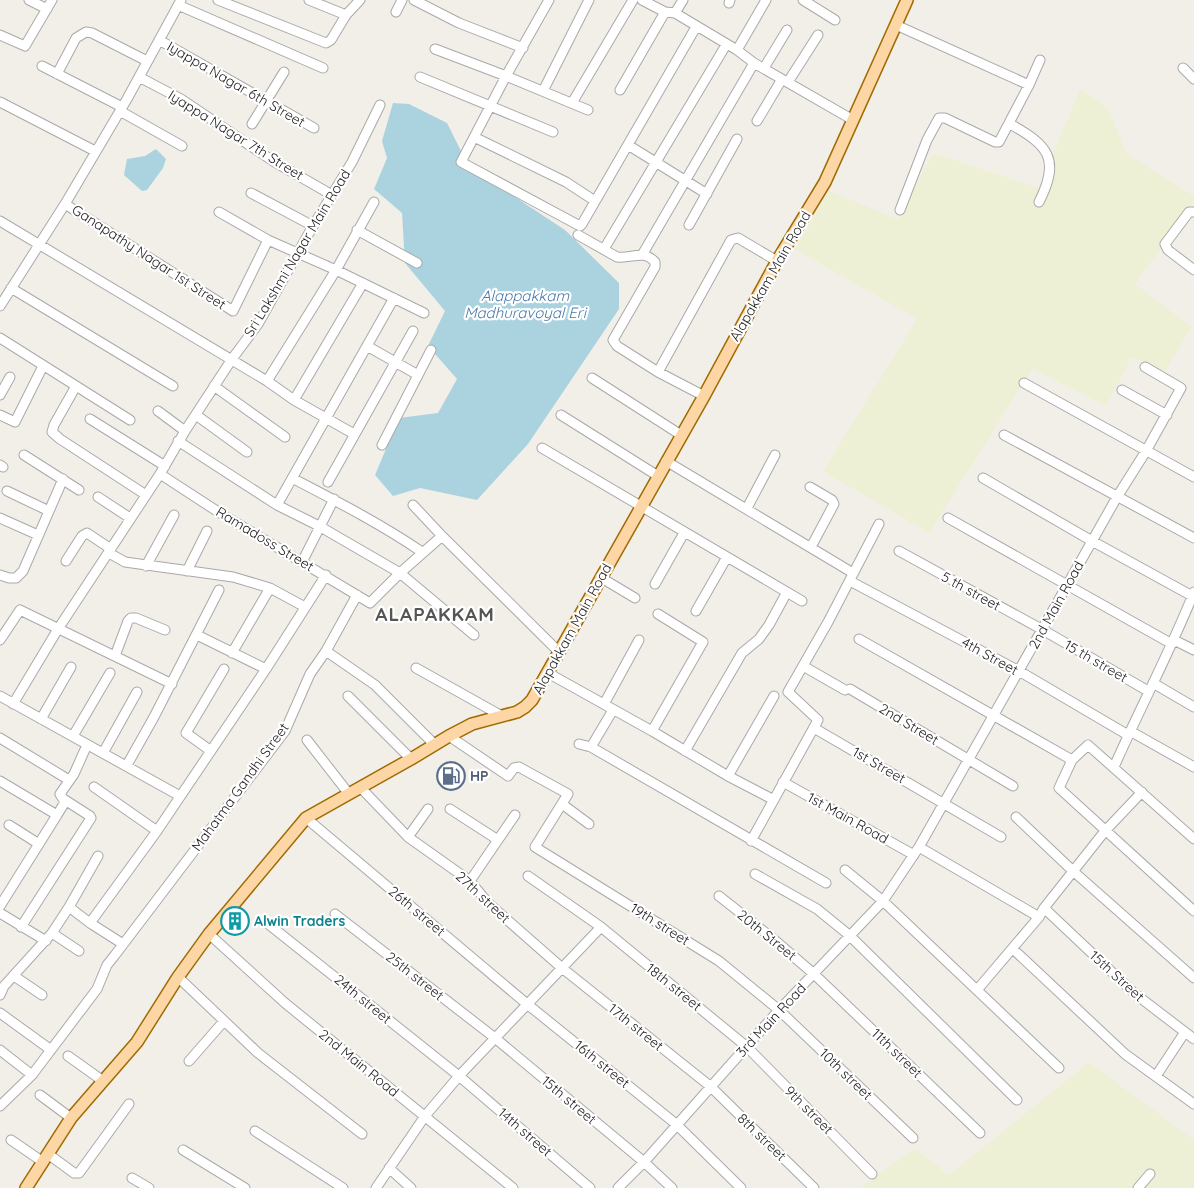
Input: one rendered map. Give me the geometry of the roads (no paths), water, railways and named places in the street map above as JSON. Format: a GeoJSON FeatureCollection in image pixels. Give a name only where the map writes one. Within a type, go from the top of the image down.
{"type":"FeatureCollection","features":[{"type":"Feature","properties":{"kind":"main road","name":"Alapakkam Main Road"},"geometry":{"type":"LineString","coordinates":[[26,1188],[71,1118],[137,1042],[178,977],[209,934],[306,818],[449,736],[472,724],[517,712],[532,700],[558,651],[704,396],[777,261],[825,182],[907,0]]}},
{"type":"Feature","properties":{"kind":"street"},"geometry":{"type":"LineString","coordinates":[[29,0],[47,9]]}},
{"type":"Feature","properties":{"kind":"street"},"geometry":{"type":"LineString","coordinates":[[0,35],[25,46],[52,0]]}},
{"type":"Feature","properties":{"kind":"street"},"geometry":{"type":"LineString","coordinates":[[218,0],[326,43],[331,40],[346,15],[360,0]]}},
{"type":"Feature","properties":{"kind":"street"},"geometry":{"type":"LineString","coordinates":[[309,0],[329,4],[346,15]]}},
{"type":"Feature","properties":{"kind":"street"},"geometry":{"type":"LineString","coordinates":[[396,12],[402,0]]}},
{"type":"Feature","properties":{"kind":"street"},"geometry":{"type":"LineString","coordinates":[[414,0],[459,23],[523,48]]}},
{"type":"Feature","properties":{"kind":"street"},"geometry":{"type":"LineString","coordinates":[[549,0],[506,76],[462,163],[580,226],[696,27]]}},
{"type":"Feature","properties":{"kind":"street"},"geometry":{"type":"LineString","coordinates":[[543,91],[589,0]]}},
{"type":"Feature","properties":{"kind":"street"},"geometry":{"type":"LineString","coordinates":[[572,103],[633,0]]}},
{"type":"Feature","properties":{"kind":"street"},"geometry":{"type":"LineString","coordinates":[[642,0],[665,12],[675,13],[737,50],[754,63],[853,120]]}},
{"type":"Feature","properties":{"kind":"street"},"geometry":{"type":"LineString","coordinates":[[675,13],[683,0]]}},
{"type":"Feature","properties":{"kind":"street"},"geometry":{"type":"LineString","coordinates":[[737,50],[766,0]]}},
{"type":"Feature","properties":{"kind":"street"},"geometry":{"type":"LineString","coordinates":[[802,0],[835,20]]}},
{"type":"Feature","properties":{"kind":"street"},"geometry":{"type":"LineString","coordinates":[[0,306],[65,204],[121,109],[179,2],[324,68]]}},
{"type":"Feature","properties":{"kind":"street"},"geometry":{"type":"LineString","coordinates":[[620,90],[665,12]]}},
{"type":"Feature","properties":{"kind":"street"},"geometry":{"type":"LineString","coordinates":[[896,25],[1029,85]]}},
{"type":"Feature","properties":{"kind":"street"},"geometry":{"type":"LineString","coordinates":[[764,68],[787,30]]}},
{"type":"Feature","properties":{"kind":"street"},"geometry":{"type":"LineString","coordinates":[[58,74],[76,38],[86,32],[92,33],[147,61]]}},
{"type":"Feature","properties":{"kind":"street"},"geometry":{"type":"LineString","coordinates":[[758,121],[818,35]]}},
{"type":"Feature","properties":{"kind":"street","name":"Iyappa Nagar 6th Street"},"geometry":{"type":"LineString","coordinates":[[159,40],[314,128]]}},
{"type":"Feature","properties":{"kind":"street"},"geometry":{"type":"LineString","coordinates":[[604,249],[726,45]]}},
{"type":"Feature","properties":{"kind":"street"},"geometry":{"type":"LineString","coordinates":[[435,49],[588,110]]}},
{"type":"Feature","properties":{"kind":"street"},"geometry":{"type":"LineString","coordinates":[[900,210],[927,140],[939,118],[945,118],[997,142],[1002,140],[1040,60]]}},
{"type":"Feature","properties":{"kind":"street"},"geometry":{"type":"LineString","coordinates":[[642,255],[754,63]]}},
{"type":"Feature","properties":{"kind":"street"},"geometry":{"type":"LineString","coordinates":[[42,66],[121,109],[182,146]]}},
{"type":"Feature","properties":{"kind":"street"},"geometry":{"type":"LineString","coordinates":[[1182,68],[1194,79]]}},
{"type":"Feature","properties":{"kind":"street"},"geometry":{"type":"LineString","coordinates":[[252,124],[284,72]]}},
{"type":"Feature","properties":{"kind":"street","name":"Iyappa Nagar 7th Street"},"geometry":{"type":"LineString","coordinates":[[139,77],[181,99],[274,161],[332,195]]}},
{"type":"Feature","properties":{"kind":"street"},"geometry":{"type":"LineString","coordinates":[[420,78],[552,132]]}},
{"type":"Feature","properties":{"kind":"street"},"geometry":{"type":"LineString","coordinates":[[0,102],[95,152]]}},
{"type":"Feature","properties":{"kind":"street","name":"Sri Lakshmi Nagar Main Road"},"geometry":{"type":"LineString","coordinates":[[13,704],[58,629],[162,470],[184,431],[258,324],[313,226],[352,162],[380,105]]}},
{"type":"Feature","properties":{"kind":"street"},"geometry":{"type":"LineString","coordinates":[[1010,124],[1038,141],[1048,157],[1050,173],[1048,185],[1039,202]]}},
{"type":"Feature","properties":{"kind":"street"},"geometry":{"type":"LineString","coordinates":[[474,137],[566,182],[595,201]]}},
{"type":"Feature","properties":{"kind":"street"},"geometry":{"type":"LineString","coordinates":[[689,225],[737,139]]}},
{"type":"Feature","properties":{"kind":"street"},"geometry":{"type":"LineString","coordinates":[[628,144],[707,194]]}},
{"type":"Feature","properties":{"kind":"street"},"geometry":{"type":"LineString","coordinates":[[251,193],[313,226]]}},
{"type":"Feature","properties":{"kind":"street"},"geometry":{"type":"LineString","coordinates":[[267,381],[336,270],[374,202]]}},
{"type":"Feature","properties":{"kind":"street","name":"Ganapathy Nagar 1st Street"},"geometry":{"type":"LineString","coordinates":[[65,204],[233,311],[268,240]]}},
{"type":"Feature","properties":{"kind":"street"},"geometry":{"type":"LineString","coordinates":[[219,212],[268,240],[424,312]]}},
{"type":"Feature","properties":{"kind":"street"},"geometry":{"type":"LineString","coordinates":[[1194,212],[1189,212],[1165,244],[1168,250],[1194,270]]}},
{"type":"Feature","properties":{"kind":"street"},"geometry":{"type":"LineString","coordinates":[[0,221],[267,381],[294,400],[354,434]]}},
{"type":"Feature","properties":{"kind":"street"},"geometry":{"type":"LineString","coordinates":[[357,230],[417,263]]}},
{"type":"Feature","properties":{"kind":"street"},"geometry":{"type":"LineString","coordinates":[[578,235],[617,257],[624,258],[632,255],[642,255],[655,262],[613,340],[617,346],[658,372],[704,396]]}},
{"type":"Feature","properties":{"kind":"street"},"geometry":{"type":"LineString","coordinates":[[658,372],[731,240],[738,238],[777,261]]}},
{"type":"Feature","properties":{"kind":"street"},"geometry":{"type":"LineString","coordinates":[[294,400],[363,283]]}},
{"type":"Feature","properties":{"kind":"street"},"geometry":{"type":"LineString","coordinates":[[11,288],[173,386]]}},
{"type":"Feature","properties":{"kind":"street"},"geometry":{"type":"LineString","coordinates":[[277,505],[394,298]]}},
{"type":"Feature","properties":{"kind":"street"},"geometry":{"type":"LineString","coordinates":[[328,482],[413,331]]}},
{"type":"Feature","properties":{"kind":"street"},"geometry":{"type":"LineString","coordinates":[[0,338],[130,420]]}},
{"type":"Feature","properties":{"kind":"street"},"geometry":{"type":"LineString","coordinates":[[367,346],[418,375]]}},
{"type":"Feature","properties":{"kind":"street"},"geometry":{"type":"LineString","coordinates":[[382,445],[431,350]]}},
{"type":"Feature","properties":{"kind":"street"},"geometry":{"type":"LineString","coordinates":[[0,415],[15,422],[42,366]]}},
{"type":"Feature","properties":{"kind":"street","name":"2nd Main Road"},"geometry":{"type":"LineString","coordinates":[[943,803],[1181,388],[1145,368]]}},
{"type":"Feature","properties":{"kind":"street"},"geometry":{"type":"LineString","coordinates":[[0,395],[10,377]]}},
{"type":"Feature","properties":{"kind":"street"},"geometry":{"type":"LineString","coordinates":[[592,378],[681,435]]}},
{"type":"Feature","properties":{"kind":"street"},"geometry":{"type":"LineString","coordinates":[[1024,383],[1194,477]]}},
{"type":"Feature","properties":{"kind":"street"},"geometry":{"type":"LineString","coordinates":[[76,386],[52,432],[146,495]]}},
{"type":"Feature","properties":{"kind":"street"},"geometry":{"type":"LineString","coordinates":[[214,386],[285,437]]}},
{"type":"Feature","properties":{"kind":"street"},"geometry":{"type":"LineString","coordinates":[[1122,390],[1167,415]]}},
{"type":"Feature","properties":{"kind":"street"},"geometry":{"type":"LineString","coordinates":[[158,411],[184,431]]}},
{"type":"Feature","properties":{"kind":"street"},"geometry":{"type":"LineString","coordinates":[[196,415],[247,452]]}},
{"type":"Feature","properties":{"kind":"street"},"geometry":{"type":"LineString","coordinates":[[561,416],[658,476]]}},
{"type":"Feature","properties":{"kind":"street","name":"Ramadoss Street"},"geometry":{"type":"LineString","coordinates":[[90,419],[223,515],[370,603],[400,573]]}},
{"type":"Feature","properties":{"kind":"street"},"geometry":{"type":"LineString","coordinates":[[1004,435],[1194,538]]}},
{"type":"Feature","properties":{"kind":"street"},"geometry":{"type":"LineString","coordinates":[[178,441],[277,505],[319,526],[400,573],[474,635]]}},
{"type":"Feature","properties":{"kind":"street"},"geometry":{"type":"LineString","coordinates":[[542,448],[802,601]]}},
{"type":"Feature","properties":{"kind":"street"},"geometry":{"type":"LineString","coordinates":[[24,455],[79,490]]}},
{"type":"Feature","properties":{"kind":"street"},"geometry":{"type":"LineString","coordinates":[[747,508],[775,455]]}},
{"type":"Feature","properties":{"kind":"street","name":"4th Street"},"geometry":{"type":"LineString","coordinates":[[666,461],[811,547],[851,577],[1194,768]]}},
{"type":"Feature","properties":{"kind":"street"},"geometry":{"type":"LineString","coordinates":[[292,478],[334,499],[402,538],[422,552]]}},
{"type":"Feature","properties":{"kind":"street"},"geometry":{"type":"LineString","coordinates":[[983,478],[1092,541],[1193,595],[1114,767]]}},
{"type":"Feature","properties":{"kind":"street"},"geometry":{"type":"LineString","coordinates":[[0,575],[16,578],[20,574],[63,479]]}},
{"type":"Feature","properties":{"kind":"street"},"geometry":{"type":"LineString","coordinates":[[810,487],[832,500],[834,504],[811,547]]}},
{"type":"Feature","properties":{"kind":"street"},"geometry":{"type":"LineString","coordinates":[[7,492],[49,511]]}},
{"type":"Feature","properties":{"kind":"street"},"geometry":{"type":"LineString","coordinates":[[98,498],[130,518]]}},
{"type":"Feature","properties":{"kind":"street"},"geometry":{"type":"LineString","coordinates":[[302,562],[334,499]]}},
{"type":"Feature","properties":{"kind":"street"},"geometry":{"type":"LineString","coordinates":[[413,505],[558,651]]}},
{"type":"Feature","properties":{"kind":"street"},"geometry":{"type":"LineString","coordinates":[[146,566],[174,515]]}},
{"type":"Feature","properties":{"kind":"street"},"geometry":{"type":"LineString","coordinates":[[0,518],[38,535]]}},
{"type":"Feature","properties":{"kind":"street"},"geometry":{"type":"LineString","coordinates":[[948,518],[1173,642],[1194,650]]}},
{"type":"Feature","properties":{"kind":"street"},"geometry":{"type":"LineString","coordinates":[[751,841],[818,720],[788,692],[879,524]]}},
{"type":"Feature","properties":{"kind":"street"},"geometry":{"type":"LineString","coordinates":[[187,571],[207,531]]}},
{"type":"Feature","properties":{"kind":"street"},"geometry":{"type":"LineString","coordinates":[[66,561],[82,536],[86,533],[125,562],[233,577],[270,588],[304,607]]}},
{"type":"Feature","properties":{"kind":"street"},"geometry":{"type":"LineString","coordinates":[[655,584],[684,533]]}},
{"type":"Feature","properties":{"kind":"street"},"geometry":{"type":"LineString","coordinates":[[400,573],[442,536]]}},
{"type":"Feature","properties":{"kind":"street","name":"5 th street"},"geometry":{"type":"LineString","coordinates":[[899,551],[1043,630]]}},
{"type":"Feature","properties":{"kind":"street"},"geometry":{"type":"LineString","coordinates":[[696,611],[727,557]]}},
{"type":"Feature","properties":{"kind":"street"},"geometry":{"type":"LineString","coordinates":[[90,923],[157,831],[266,669],[326,575]]}},
{"type":"Feature","properties":{"kind":"street"},"geometry":{"type":"LineString","coordinates":[[600,578],[635,598]]}},
{"type":"Feature","properties":{"kind":"street"},"geometry":{"type":"LineString","coordinates":[[232,653],[270,588]]}},
{"type":"Feature","properties":{"kind":"street"},"geometry":{"type":"LineString","coordinates":[[127,765],[172,684],[219,590]]}},
{"type":"Feature","properties":{"kind":"street"},"geometry":{"type":"LineString","coordinates":[[686,751],[742,652],[759,639],[787,592]]}},
{"type":"Feature","properties":{"kind":"street","name":"Mahatma Gandhi Street"},"geometry":{"type":"LineString","coordinates":[[0,1106],[32,1075],[51,1050],[97,989],[107,965],[285,731],[310,674],[326,651],[357,595]]}},
{"type":"Feature","properties":{"kind":"street"},"geometry":{"type":"LineString","coordinates":[[0,640],[20,610],[172,684]]}},
{"type":"Feature","properties":{"kind":"street"},"geometry":{"type":"LineString","coordinates":[[652,731],[703,642],[658,614]]}},
{"type":"Feature","properties":{"kind":"street"},"geometry":{"type":"LineString","coordinates":[[115,656],[128,621],[131,618],[136,618],[165,630]]}},
{"type":"Feature","properties":{"kind":"street","name":"15 th street"},"geometry":{"type":"LineString","coordinates":[[1043,630],[1151,687],[1194,707]]}},
{"type":"Feature","properties":{"kind":"street"},"geometry":{"type":"LineString","coordinates":[[197,635],[266,669]]}},
{"type":"Feature","properties":{"kind":"street"},"geometry":{"type":"LineString","coordinates":[[859,638],[1072,760]]}},
{"type":"Feature","properties":{"kind":"street"},"geometry":{"type":"LineString","coordinates":[[604,704],[639,640]]}},
{"type":"Feature","properties":{"kind":"street"},"geometry":{"type":"LineString","coordinates":[[326,651],[375,685],[434,744]]}},
{"type":"Feature","properties":{"kind":"street","name":"2nd Street"},"geometry":{"type":"LineString","coordinates":[[803,666],[847,689],[1013,786]]}},
{"type":"Feature","properties":{"kind":"street"},"geometry":{"type":"LineString","coordinates":[[41,719],[71,668]]}},
{"type":"Feature","properties":{"kind":"street"},"geometry":{"type":"LineString","coordinates":[[210,751],[186,733],[224,668]]}},
{"type":"Feature","properties":{"kind":"street"},"geometry":{"type":"LineString","coordinates":[[416,668],[500,715]]}},
{"type":"Feature","properties":{"kind":"street"},"geometry":{"type":"LineString","coordinates":[[73,736],[110,673]]}},
{"type":"Feature","properties":{"kind":"street"},"geometry":{"type":"LineString","coordinates":[[548,673],[728,776],[774,800]]}},
{"type":"Feature","properties":{"kind":"street"},"geometry":{"type":"LineString","coordinates":[[103,753],[137,692]]}},
{"type":"Feature","properties":{"kind":"street"},"geometry":{"type":"LineString","coordinates":[[0,696],[180,796]]}},
{"type":"Feature","properties":{"kind":"street"},"geometry":{"type":"LineString","coordinates":[[348,696],[411,759]]}},
{"type":"Feature","properties":{"kind":"street"},"geometry":{"type":"LineString","coordinates":[[728,776],[774,696]]}},
{"type":"Feature","properties":{"kind":"street"},"geometry":{"type":"LineString","coordinates":[[591,747],[613,710]]}},
{"type":"Feature","properties":{"kind":"street","name":"1st Street"},"geometry":{"type":"LineString","coordinates":[[814,728],[943,803]]}},
{"type":"Feature","properties":{"kind":"street"},"geometry":{"type":"LineString","coordinates":[[449,736],[508,776],[514,768],[519,767],[568,794],[562,804],[589,824]]}},
{"type":"Feature","properties":{"kind":"street"},"geometry":{"type":"LineString","coordinates":[[0,738],[69,780]]}},
{"type":"Feature","properties":{"kind":"street"},"geometry":{"type":"LineString","coordinates":[[306,740],[349,794]]}},
{"type":"Feature","properties":{"kind":"street"},"geometry":{"type":"LineString","coordinates":[[578,744],[591,747],[826,883]]}},
{"type":"Feature","properties":{"kind":"street"},"geometry":{"type":"LineString","coordinates":[[21,926],[91,818],[65,800],[60,794],[74,774],[87,745]]}},
{"type":"Feature","properties":{"kind":"street"},"geometry":{"type":"LineString","coordinates":[[1194,840],[1088,745],[1072,760],[1059,788],[1194,911]]}},
{"type":"Feature","properties":{"kind":"street"},"geometry":{"type":"LineString","coordinates":[[0,781],[57,815]]}},
{"type":"Feature","properties":{"kind":"street","name":"1st Main Road"},"geometry":{"type":"LineString","coordinates":[[783,782],[914,855]]}},
{"type":"Feature","properties":{"kind":"street"},"geometry":{"type":"LineString","coordinates":[[94,787],[157,831]]}},
{"type":"Feature","properties":{"kind":"street","name":"27th street"},"geometry":{"type":"LineString","coordinates":[[360,787],[408,837],[470,881],[488,903],[562,968]]}},
{"type":"Feature","properties":{"kind":"street"},"geometry":{"type":"LineString","coordinates":[[977,990],[1040,918],[1044,908],[1105,831],[1142,792]]}},
{"type":"Feature","properties":{"kind":"street"},"geometry":{"type":"LineString","coordinates":[[0,906],[65,800]]}},
{"type":"Feature","properties":{"kind":"street"},"geometry":{"type":"LineString","coordinates":[[943,803],[1001,837]]}},
{"type":"Feature","properties":{"kind":"street","name":"3rd Main Road"},"geometry":{"type":"LineString","coordinates":[[618,1188],[644,1162],[779,1010],[849,935],[883,902],[919,847],[943,803]]}},
{"type":"Feature","properties":{"kind":"street","name":"19th street"},"geometry":{"type":"LineString","coordinates":[[562,804],[535,847],[719,961],[779,1010]]}},
{"type":"Feature","properties":{"kind":"street"},"geometry":{"type":"LineString","coordinates":[[408,837],[428,809]]}},
{"type":"Feature","properties":{"kind":"street"},"geometry":{"type":"LineString","coordinates":[[450,809],[498,840]]}},
{"type":"Feature","properties":{"kind":"street"},"geometry":{"type":"LineString","coordinates":[[470,881],[515,815]]}},
{"type":"Feature","properties":{"kind":"street"},"geometry":{"type":"LineString","coordinates":[[1016,817],[1194,978]]}},
{"type":"Feature","properties":{"kind":"street","name":"26th street"},"geometry":{"type":"LineString","coordinates":[[306,818],[527,1004]]}},
{"type":"Feature","properties":{"kind":"street"},"geometry":{"type":"LineString","coordinates":[[9,825],[39,844]]}},
{"type":"Feature","properties":{"kind":"street"},"geometry":{"type":"LineString","coordinates":[[919,847],[1040,918]]}},
{"type":"Feature","properties":{"kind":"street"},"geometry":{"type":"LineString","coordinates":[[0,995],[2,984],[14,976],[52,933],[69,908],[98,856]]}},
{"type":"Feature","properties":{"kind":"street"},"geometry":{"type":"LineString","coordinates":[[845,870],[883,902],[1059,1068]]}},
{"type":"Feature","properties":{"kind":"street"},"geometry":{"type":"LineString","coordinates":[[755,874],[817,909],[849,935],[1017,1100]]}},
{"type":"Feature","properties":{"kind":"street","name":"18th street"},"geometry":{"type":"LineString","coordinates":[[528,876],[601,927],[747,1047]]}},
{"type":"Feature","properties":{"kind":"street","name":"20th Street"},"geometry":{"type":"LineString","coordinates":[[719,896],[814,974]]}},
{"type":"Feature","properties":{"kind":"street"},"geometry":{"type":"LineString","coordinates":[[69,908],[123,944]]}},
{"type":"Feature","properties":{"kind":"street","name":"15th Street"},"geometry":{"type":"LineString","coordinates":[[1044,908],[1134,993],[1194,1038]]}},
{"type":"Feature","properties":{"kind":"street"},"geometry":{"type":"LineString","coordinates":[[0,913],[46,941]]}},
{"type":"Feature","properties":{"kind":"street","name":"25th street"},"geometry":{"type":"LineString","coordinates":[[335,914],[495,1038]]}},
{"type":"Feature","properties":{"kind":"street","name":"24th street"},"geometry":{"type":"LineString","coordinates":[[267,922],[459,1076]]}},
{"type":"Feature","properties":{"kind":"street"},"geometry":{"type":"LineString","coordinates":[[376,1188],[425,1116],[459,1076],[601,927]]}},
{"type":"Feature","properties":{"kind":"street"},"geometry":{"type":"LineString","coordinates":[[52,933],[79,951]]}},
{"type":"Feature","properties":{"kind":"street","name":"2nd Main Road"},"geometry":{"type":"LineString","coordinates":[[209,934],[285,1004],[512,1188]]}},
{"type":"Feature","properties":{"kind":"street"},"geometry":{"type":"LineString","coordinates":[[1013,949],[1125,1054],[1194,1104]]}},
{"type":"Feature","properties":{"kind":"street","name":"17th street"},"geometry":{"type":"LineString","coordinates":[[562,968],[710,1086]]}},
{"type":"Feature","properties":{"kind":"street","name":"11th street"},"geometry":{"type":"LineString","coordinates":[[814,974],[980,1133]]}},
{"type":"Feature","properties":{"kind":"street"},"geometry":{"type":"LineString","coordinates":[[14,976],[42,995]]}},
{"type":"Feature","properties":{"kind":"street"},"geometry":{"type":"LineString","coordinates":[[178,977],[258,1053],[362,1134]]}},
{"type":"Feature","properties":{"kind":"street","name":"16th street"},"geometry":{"type":"LineString","coordinates":[[527,1004],[676,1124],[741,1188]]}},
{"type":"Feature","properties":{"kind":"street","name":"10th street"},"geometry":{"type":"LineString","coordinates":[[779,1010],[913,1138]]}},
{"type":"Feature","properties":{"kind":"street"},"geometry":{"type":"LineString","coordinates":[[0,1013],[51,1050]]}},
{"type":"Feature","properties":{"kind":"street"},"geometry":{"type":"LineString","coordinates":[[189,1061],[224,1021]]}},
{"type":"Feature","properties":{"kind":"street"},"geometry":{"type":"LineString","coordinates":[[1156,1076],[1185,1032]]}},
{"type":"Feature","properties":{"kind":"street","name":"15th street"},"geometry":{"type":"LineString","coordinates":[[495,1038],[644,1162],[672,1188]]}},
{"type":"Feature","properties":{"kind":"street","name":"9th street"},"geometry":{"type":"LineString","coordinates":[[747,1047],[872,1174]]}},
{"type":"Feature","properties":{"kind":"street"},"geometry":{"type":"LineString","coordinates":[[0,1050],[32,1075]]}},
{"type":"Feature","properties":{"kind":"street"},"geometry":{"type":"LineString","coordinates":[[68,1056],[103,1082]]}},
{"type":"Feature","properties":{"kind":"street","name":"14th street"},"geometry":{"type":"LineString","coordinates":[[459,1076],[590,1188]]}},
{"type":"Feature","properties":{"kind":"street","name":"8th street"},"geometry":{"type":"LineString","coordinates":[[710,1086],[814,1188]]}},
{"type":"Feature","properties":{"kind":"street"},"geometry":{"type":"LineString","coordinates":[[40,1095],[71,1118]]}},
{"type":"Feature","properties":{"kind":"street"},"geometry":{"type":"LineString","coordinates":[[11,1140],[74,1173],[79,1173],[128,1104]]}},
{"type":"Feature","properties":{"kind":"street"},"geometry":{"type":"LineString","coordinates":[[254,1131],[343,1188]]}},
{"type":"Feature","properties":{"kind":"street"},"geometry":{"type":"LineString","coordinates":[[183,1150],[245,1188]]}},
{"type":"Feature","properties":{"kind":"street"},"geometry":{"type":"LineString","coordinates":[[389,1168],[411,1188]]}},
{"type":"Feature","properties":{"kind":"street"},"geometry":{"type":"LineString","coordinates":[[1138,1188],[1150,1174]]}},
{"type":"Feature","properties":{"kind":"street"},"geometry":{"type":"LineString","coordinates":[[132,1178],[149,1188]]}},
{"type":"Feature","properties":{"kind":"water","name":"Alappakkam Madhuravoyal Eri"},"geometry":{"type":"Polygon","coordinates":[[[393,103],[409,104],[447,123],[469,167],[565,230],[619,283],[619,309],[528,444],[477,500],[420,488],[393,496],[375,475],[399,418],[438,413],[457,379],[428,346],[445,311],[405,263],[402,213],[374,189],[387,158],[382,141],[393,103]]]}},
{"type":"Feature","properties":{"kind":"water"},"geometry":{"type":"Polygon","coordinates":[[[156,149],[166,159],[163,168],[147,190],[142,191],[124,175],[127,159],[145,156],[156,149]]]}},
{"type":"Feature","properties":{"kind":"place","name":"HP"},"geometry":{"type":"Point","coordinates":[451,776]}},
{"type":"Feature","properties":{"kind":"place","name":"Alwin Traders"},"geometry":{"type":"Point","coordinates":[235,921]}},
{"type":"Feature","properties":{"kind":"district","name":"ALAPAKKAM"},"geometry":{"type":"Point","coordinates":[435,614]}}]}
